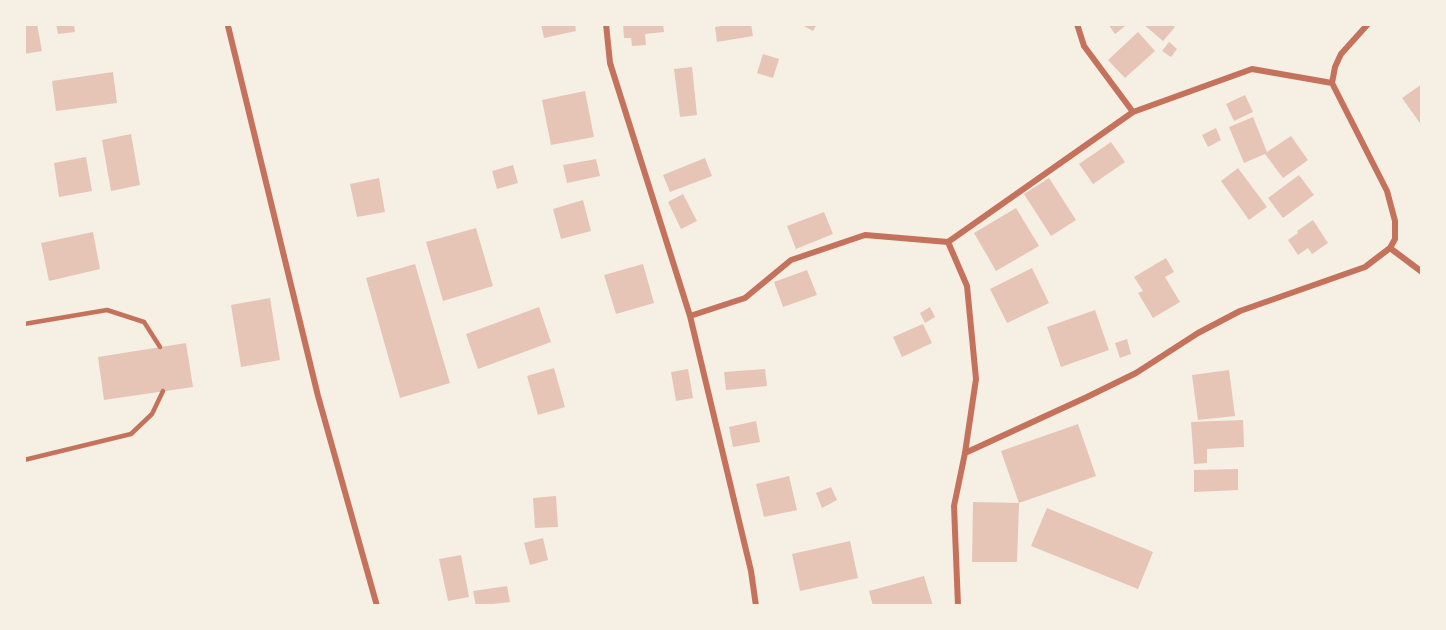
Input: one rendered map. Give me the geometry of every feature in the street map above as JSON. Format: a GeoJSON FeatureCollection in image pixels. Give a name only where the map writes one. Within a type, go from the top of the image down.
{"type":"FeatureCollection","features":[{"type":"Feature","properties":{"kind":"street"},"geometry":{"type":"LineString","coordinates":[[606,24],[610,63],[690,316],[751,571],[756,606]]}},
{"type":"Feature","properties":{"kind":"street"},"geometry":{"type":"LineString","coordinates":[[1077,24],[1084,46],[1133,112]]}},
{"type":"Feature","properties":{"kind":"street"},"geometry":{"type":"LineString","coordinates":[[965,453],[1136,372],[1198,333],[1240,311],[1365,267],[1390,248],[1395,239],[1395,221],[1387,191],[1332,83],[1335,67],[1341,54],[1368,24]]}},
{"type":"Feature","properties":{"kind":"street"},"geometry":{"type":"LineString","coordinates":[[228,26],[318,396],[377,606]]}},
{"type":"Feature","properties":{"kind":"street"},"geometry":{"type":"LineString","coordinates":[[690,316],[745,298],[791,260],[865,235],[948,242],[1133,112],[1252,69],[1332,83]]}},
{"type":"Feature","properties":{"kind":"street"},"geometry":{"type":"LineString","coordinates":[[948,242],[967,286],[976,379],[954,506],[958,606]]}},
{"type":"Feature","properties":{"kind":"street"},"geometry":{"type":"LineString","coordinates":[[1390,248],[1422,272]]}},
{"type":"Feature","properties":{"kind":"lane"},"geometry":{"type":"LineString","coordinates":[[24,324],[107,310],[144,322],[160,347]]}},
{"type":"Feature","properties":{"kind":"lane"},"geometry":{"type":"LineString","coordinates":[[24,460],[131,434],[152,414],[163,392]]}},
{"type":"Feature","properties":{"kind":"building"},"geometry":{"type":"Polygon","coordinates":[[[24,24],[37,24],[42,51],[24,54],[24,24]]]}},
{"type":"Feature","properties":{"kind":"building"},"geometry":{"type":"Polygon","coordinates":[[[56,24],[74,24],[75,32],[58,34],[56,24]]]}},
{"type":"Feature","properties":{"kind":"building"},"geometry":{"type":"Polygon","coordinates":[[[541,24],[575,24],[576,31],[544,38],[541,24]]]}},
{"type":"Feature","properties":{"kind":"building"},"geometry":{"type":"Polygon","coordinates":[[[623,24],[663,24],[664,32],[645,34],[646,45],[632,46],[631,38],[624,38],[623,24]]]}},
{"type":"Feature","properties":{"kind":"building"},"geometry":{"type":"Polygon","coordinates":[[[751,24],[753,36],[717,42],[715,27],[751,24]]]}},
{"type":"Feature","properties":{"kind":"building"},"geometry":{"type":"Polygon","coordinates":[[[800,24],[817,24],[813,31],[800,24]]]}},
{"type":"Feature","properties":{"kind":"building"},"geometry":{"type":"Polygon","coordinates":[[[1108,24],[1128,24],[1115,34],[1108,24]]]}},
{"type":"Feature","properties":{"kind":"building"},"geometry":{"type":"Polygon","coordinates":[[[1143,24],[1171,24],[1175,27],[1163,41],[1143,24]]]}},
{"type":"Feature","properties":{"kind":"building"},"geometry":{"type":"Polygon","coordinates":[[[1138,32],[1155,51],[1125,78],[1108,60],[1138,32]]]}},
{"type":"Feature","properties":{"kind":"building"},"geometry":{"type":"Polygon","coordinates":[[[1169,42],[1177,49],[1171,57],[1162,51],[1169,42]]]}},
{"type":"Feature","properties":{"kind":"building"},"geometry":{"type":"Polygon","coordinates":[[[763,54],[779,59],[773,78],[757,73],[763,54]]]}},
{"type":"Feature","properties":{"kind":"building"},"geometry":{"type":"Polygon","coordinates":[[[692,67],[697,115],[680,117],[674,69],[692,67]]]}},
{"type":"Feature","properties":{"kind":"building"},"geometry":{"type":"Polygon","coordinates":[[[113,72],[117,103],[56,111],[52,81],[113,72]]]}},
{"type":"Feature","properties":{"kind":"building"},"geometry":{"type":"Polygon","coordinates":[[[1422,84],[1422,126],[1402,98],[1422,84]]]}},
{"type":"Feature","properties":{"kind":"building"},"geometry":{"type":"Polygon","coordinates":[[[585,91],[594,137],[551,145],[542,100],[585,91]]]}},
{"type":"Feature","properties":{"kind":"building"},"geometry":{"type":"Polygon","coordinates":[[[1245,95],[1253,112],[1234,121],[1226,104],[1245,95]]]}},
{"type":"Feature","properties":{"kind":"building"},"geometry":{"type":"Polygon","coordinates":[[[1253,117],[1267,152],[1291,136],[1308,160],[1283,178],[1265,154],[1244,163],[1229,127],[1253,117]]]}},
{"type":"Feature","properties":{"kind":"building"},"geometry":{"type":"Polygon","coordinates":[[[1216,128],[1221,140],[1208,147],[1202,135],[1216,128]]]}},
{"type":"Feature","properties":{"kind":"building"},"geometry":{"type":"Polygon","coordinates":[[[131,134],[140,185],[111,191],[102,140],[131,134]]]}},
{"type":"Feature","properties":{"kind":"building"},"geometry":{"type":"Polygon","coordinates":[[[1111,142],[1125,162],[1093,184],[1079,164],[1111,142]]]}},
{"type":"Feature","properties":{"kind":"building"},"geometry":{"type":"Polygon","coordinates":[[[86,157],[92,191],[59,197],[54,163],[86,157]]]}},
{"type":"Feature","properties":{"kind":"building"},"geometry":{"type":"Polygon","coordinates":[[[705,158],[712,176],[670,192],[663,175],[705,158]]]}},
{"type":"Feature","properties":{"kind":"building"},"geometry":{"type":"Polygon","coordinates":[[[596,159],[600,176],[567,183],[563,165],[596,159]]]}},
{"type":"Feature","properties":{"kind":"building"},"geometry":{"type":"Polygon","coordinates":[[[513,165],[518,183],[497,189],[492,171],[513,165]]]}},
{"type":"Feature","properties":{"kind":"building"},"geometry":{"type":"Polygon","coordinates":[[[1238,168],[1267,207],[1249,220],[1221,181],[1238,168]]]}},
{"type":"Feature","properties":{"kind":"building"},"geometry":{"type":"Polygon","coordinates":[[[1299,175],[1314,195],[1283,218],[1268,198],[1299,175]]]}},
{"type":"Feature","properties":{"kind":"building"},"geometry":{"type":"Polygon","coordinates":[[[379,178],[385,212],[357,217],[350,184],[379,178]]]}},
{"type":"Feature","properties":{"kind":"building"},"geometry":{"type":"Polygon","coordinates":[[[1049,178],[1076,220],[1051,236],[1024,194],[1049,178]]]}},
{"type":"Feature","properties":{"kind":"building"},"geometry":{"type":"Polygon","coordinates":[[[683,194],[697,221],[681,229],[668,202],[683,194]]]}},
{"type":"Feature","properties":{"kind":"building"},"geometry":{"type":"Polygon","coordinates":[[[583,200],[591,231],[561,239],[553,209],[583,200]]]}},
{"type":"Feature","properties":{"kind":"building"},"geometry":{"type":"Polygon","coordinates":[[[1016,208],[1039,246],[996,271],[974,233],[1016,208]]]}},
{"type":"Feature","properties":{"kind":"building"},"geometry":{"type":"Polygon","coordinates":[[[824,212],[833,234],[796,249],[787,226],[824,212]]]}},
{"type":"Feature","properties":{"kind":"building"},"geometry":{"type":"Polygon","coordinates":[[[1313,220],[1328,243],[1312,254],[1308,248],[1298,255],[1288,240],[1313,220]]]}},
{"type":"Feature","properties":{"kind":"building"},"geometry":{"type":"Polygon","coordinates":[[[476,228],[493,286],[443,301],[426,242],[476,228]]]}},
{"type":"Feature","properties":{"kind":"building"},"geometry":{"type":"Polygon","coordinates":[[[93,232],[100,269],[49,281],[41,243],[93,232]]]}},
{"type":"Feature","properties":{"kind":"building"},"geometry":{"type":"Polygon","coordinates":[[[1166,258],[1174,272],[1165,277],[1180,302],[1153,318],[1138,293],[1143,291],[1134,277],[1166,258]]]}},
{"type":"Feature","properties":{"kind":"building"},"geometry":{"type":"Polygon","coordinates":[[[415,264],[450,383],[400,398],[366,278],[415,264]]]}},
{"type":"Feature","properties":{"kind":"building"},"geometry":{"type":"Polygon","coordinates":[[[643,264],[654,303],[616,314],[604,275],[643,264]]]}},
{"type":"Feature","properties":{"kind":"building"},"geometry":{"type":"Polygon","coordinates":[[[1032,268],[1049,303],[1007,323],[990,289],[1032,268]]]}},
{"type":"Feature","properties":{"kind":"building"},"geometry":{"type":"Polygon","coordinates":[[[807,270],[817,295],[783,307],[774,282],[807,270]]]}},
{"type":"Feature","properties":{"kind":"building"},"geometry":{"type":"Polygon","coordinates":[[[270,298],[280,360],[241,367],[231,305],[270,298]]]}},
{"type":"Feature","properties":{"kind":"building"},"geometry":{"type":"Polygon","coordinates":[[[539,307],[551,342],[478,369],[466,334],[539,307]]]}},
{"type":"Feature","properties":{"kind":"building"},"geometry":{"type":"Polygon","coordinates":[[[930,307],[935,317],[925,323],[920,313],[930,307]]]}},
{"type":"Feature","properties":{"kind":"building"},"geometry":{"type":"Polygon","coordinates":[[[1095,310],[1109,350],[1061,367],[1047,327],[1095,310]]]}},
{"type":"Feature","properties":{"kind":"building"},"geometry":{"type":"Polygon","coordinates":[[[923,324],[932,343],[902,357],[893,337],[923,324]]]}},
{"type":"Feature","properties":{"kind":"building"},"geometry":{"type":"Polygon","coordinates":[[[1127,339],[1131,354],[1120,358],[1115,343],[1127,339]]]}},
{"type":"Feature","properties":{"kind":"building"},"geometry":{"type":"Polygon","coordinates":[[[186,343],[193,387],[104,400],[98,357],[186,343]]]}},
{"type":"Feature","properties":{"kind":"building"},"geometry":{"type":"Polygon","coordinates":[[[554,368],[565,407],[538,415],[527,376],[554,368]]]}},
{"type":"Feature","properties":{"kind":"building"},"geometry":{"type":"Polygon","coordinates":[[[688,369],[693,398],[676,401],[671,372],[688,369]]]}},
{"type":"Feature","properties":{"kind":"building"},"geometry":{"type":"Polygon","coordinates":[[[765,369],[767,386],[726,390],[724,372],[765,369]]]}},
{"type":"Feature","properties":{"kind":"building"},"geometry":{"type":"Polygon","coordinates":[[[1229,370],[1235,416],[1198,420],[1192,375],[1229,370]]]}},
{"type":"Feature","properties":{"kind":"building"},"geometry":{"type":"Polygon","coordinates":[[[1243,420],[1244,447],[1207,449],[1207,463],[1194,464],[1191,422],[1243,420]]]}},
{"type":"Feature","properties":{"kind":"building"},"geometry":{"type":"Polygon","coordinates":[[[756,421],[760,442],[733,447],[729,427],[756,421]]]}},
{"type":"Feature","properties":{"kind":"building"},"geometry":{"type":"Polygon","coordinates":[[[1078,424],[1096,476],[1019,503],[1001,451],[1078,424]]]}},
{"type":"Feature","properties":{"kind":"building"},"geometry":{"type":"Polygon","coordinates":[[[1238,469],[1238,490],[1194,492],[1194,470],[1238,469]]]}},
{"type":"Feature","properties":{"kind":"building"},"geometry":{"type":"Polygon","coordinates":[[[789,476],[797,510],[764,517],[756,484],[789,476]]]}},
{"type":"Feature","properties":{"kind":"building"},"geometry":{"type":"Polygon","coordinates":[[[831,487],[837,500],[822,508],[816,493],[831,487]]]}},
{"type":"Feature","properties":{"kind":"building"},"geometry":{"type":"Polygon","coordinates":[[[556,496],[558,527],[535,528],[533,498],[556,496]]]}},
{"type":"Feature","properties":{"kind":"building"},"geometry":{"type":"Polygon","coordinates":[[[973,502],[1019,503],[1017,562],[972,562],[973,502]]]}},
{"type":"Feature","properties":{"kind":"building"},"geometry":{"type":"Polygon","coordinates":[[[1047,508],[1153,552],[1138,589],[1031,546],[1047,508]]]}},
{"type":"Feature","properties":{"kind":"building"},"geometry":{"type":"Polygon","coordinates":[[[543,538],[548,560],[530,565],[524,543],[543,538]]]}},
{"type":"Feature","properties":{"kind":"building"},"geometry":{"type":"Polygon","coordinates":[[[850,541],[858,578],[800,591],[792,554],[850,541]]]}},
{"type":"Feature","properties":{"kind":"building"},"geometry":{"type":"Polygon","coordinates":[[[461,555],[469,597],[448,601],[439,559],[461,555]]]}},
{"type":"Feature","properties":{"kind":"building"},"geometry":{"type":"Polygon","coordinates":[[[924,576],[933,606],[873,606],[869,591],[924,576]]]}},
{"type":"Feature","properties":{"kind":"building"},"geometry":{"type":"Polygon","coordinates":[[[507,586],[510,602],[476,606],[473,591],[507,586]]]}}]}
